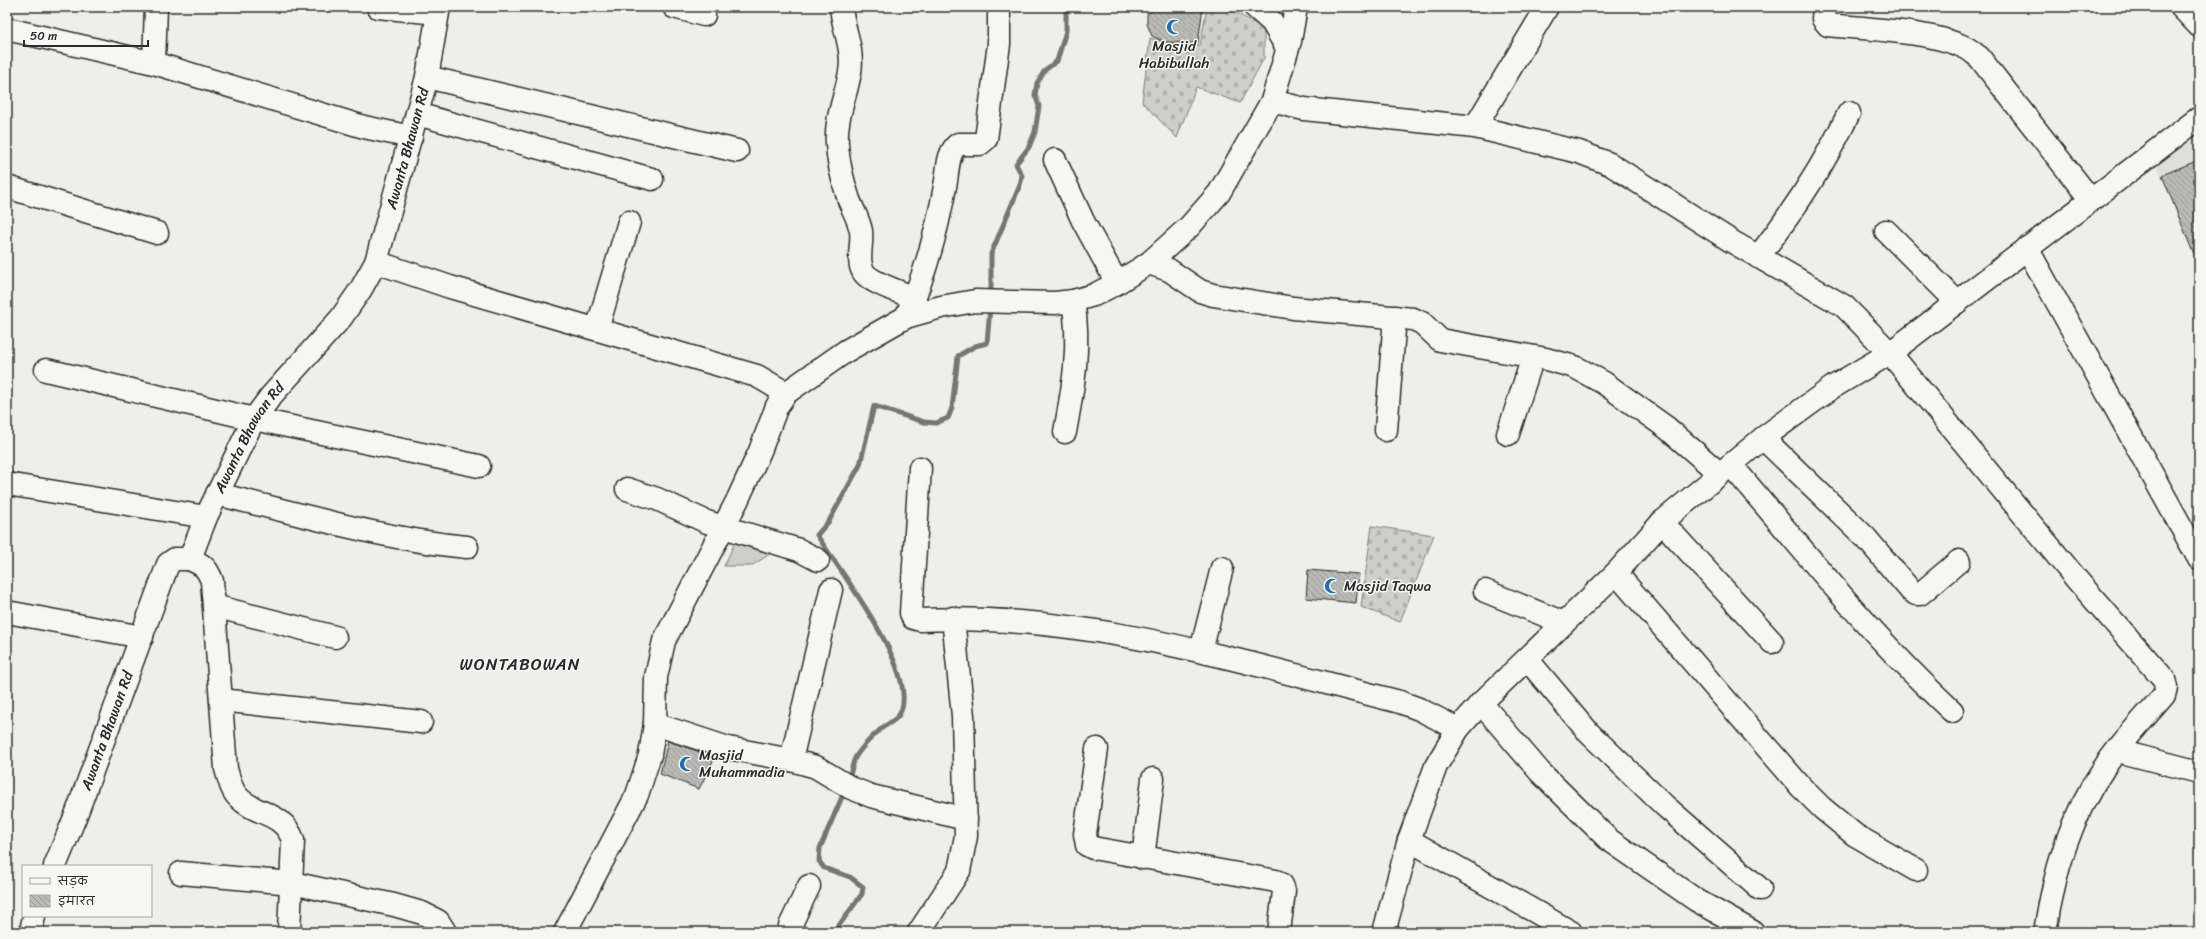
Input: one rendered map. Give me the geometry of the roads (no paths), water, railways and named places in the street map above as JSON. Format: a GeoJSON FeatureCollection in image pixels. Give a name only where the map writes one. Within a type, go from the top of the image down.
{"type":"FeatureCollection","features":[{"type":"Feature","properties":{"kind":"street"},"geometry":{"type":"LineString","coordinates":[[154,64],[156,7]]}},
{"type":"Feature","properties":{"kind":"street"},"geometry":{"type":"LineString","coordinates":[[378,7],[438,10]]}},
{"type":"Feature","properties":{"kind":"street"},"geometry":{"type":"LineString","coordinates":[[674,7],[704,15]]}},
{"type":"Feature","properties":{"kind":"street"},"geometry":{"type":"LineString","coordinates":[[841,7],[843,23],[848,37],[850,72],[837,120],[838,156],[849,200],[861,232],[860,262],[863,271],[870,279],[911,307]]}},
{"type":"Feature","properties":{"kind":"street"},"geometry":{"type":"LineString","coordinates":[[1255,7],[1272,22],[1288,48]]}},
{"type":"Feature","properties":{"kind":"street"},"geometry":{"type":"LineString","coordinates":[[565,932],[637,795],[650,754],[655,724],[656,677],[664,641],[723,526],[738,501],[757,458],[777,406],[786,393],[911,307],[941,307],[990,301],[1055,303],[1073,301],[1094,294],[1117,283],[1149,263],[1189,227],[1219,193],[1272,101],[1288,48],[1296,7]]}},
{"type":"Feature","properties":{"kind":"street"},"geometry":{"type":"LineString","coordinates":[[1475,127],[1547,7]]}},
{"type":"Feature","properties":{"kind":"street"},"geometry":{"type":"LineString","coordinates":[[1824,7],[1823,19],[1828,24],[1946,40],[1966,47],[1979,58],[2091,200]]}},
{"type":"Feature","properties":{"kind":"street"},"geometry":{"type":"LineString","coordinates":[[2181,7],[2199,26]]}},
{"type":"Feature","properties":{"kind":"street","name":"Awanta Bhawan Rd"},"geometry":{"type":"LineString","coordinates":[[55,865],[76,815],[168,564],[175,559],[189,559],[217,494],[254,419],[271,396],[341,318],[361,289],[376,262],[417,114],[426,77],[438,10]]}},
{"type":"Feature","properties":{"kind":"street"},"geometry":{"type":"LineString","coordinates":[[911,307],[941,210],[951,152],[958,144],[980,144],[986,139],[999,44],[999,15]]}},
{"type":"Feature","properties":{"kind":"street"},"geometry":{"type":"LineString","coordinates":[[7,29],[154,64],[364,127],[411,137]]}},
{"type":"Feature","properties":{"kind":"street"},"geometry":{"type":"LineString","coordinates":[[426,77],[736,151]]}},
{"type":"Feature","properties":{"kind":"street"},"geometry":{"type":"LineString","coordinates":[[1272,101],[1304,109],[1475,127],[1579,152],[1610,164],[1758,257],[1844,306],[1890,353],[2078,581],[2164,679],[2166,688],[2164,695],[2104,767],[2079,808],[2061,857],[2045,932]]}},
{"type":"Feature","properties":{"kind":"street"},"geometry":{"type":"LineString","coordinates":[[1758,257],[1790,216],[1818,173],[1849,113]]}},
{"type":"Feature","properties":{"kind":"street"},"geometry":{"type":"LineString","coordinates":[[417,114],[652,179]]}},
{"type":"Feature","properties":{"kind":"street"},"geometry":{"type":"LineString","coordinates":[[1384,932],[1409,840],[1436,766],[1458,729],[1480,703],[1616,573],[1662,522],[1763,438],[1833,387],[1890,353],[2199,118]]}},
{"type":"Feature","properties":{"kind":"street"},"geometry":{"type":"LineString","coordinates":[[1055,160],[1083,221],[1117,283]]}},
{"type":"Feature","properties":{"kind":"street"},"geometry":{"type":"LineString","coordinates":[[7,188],[157,233]]}},
{"type":"Feature","properties":{"kind":"street"},"geometry":{"type":"LineString","coordinates":[[597,329],[629,222]]}},
{"type":"Feature","properties":{"kind":"street"},"geometry":{"type":"LineString","coordinates":[[1886,231],[1956,302]]}},
{"type":"Feature","properties":{"kind":"street"},"geometry":{"type":"LineString","coordinates":[[2027,248],[2199,559]]}},
{"type":"Feature","properties":{"kind":"street"},"geometry":{"type":"LineString","coordinates":[[376,262],[450,287],[757,376],[786,393]]}},
{"type":"Feature","properties":{"kind":"street"},"geometry":{"type":"LineString","coordinates":[[1149,263],[1169,270],[1200,291],[1213,295],[1293,308],[1413,319],[1422,323],[1440,340],[1533,357],[1575,367],[1604,383],[1726,469],[1874,634],[1911,673],[1952,711]]}},
{"type":"Feature","properties":{"kind":"street"},"geometry":{"type":"LineString","coordinates":[[1065,432],[1077,359],[1076,319],[1073,301]]}},
{"type":"Feature","properties":{"kind":"street"},"geometry":{"type":"LineString","coordinates":[[1386,430],[1395,317]]}},
{"type":"Feature","properties":{"kind":"street"},"geometry":{"type":"LineString","coordinates":[[1508,434],[1533,357]]}},
{"type":"Feature","properties":{"kind":"street"},"geometry":{"type":"LineString","coordinates":[[46,370],[254,419],[479,466]]}},
{"type":"Feature","properties":{"kind":"street"},"geometry":{"type":"LineString","coordinates":[[1763,438],[1866,538],[1911,592],[1920,594],[1959,561]]}},
{"type":"Feature","properties":{"kind":"street"},"geometry":{"type":"LineString","coordinates":[[920,468],[911,613],[913,618],[920,620],[953,618],[995,619],[1039,623],[1145,639],[1201,651],[1400,702],[1458,729]]}},
{"type":"Feature","properties":{"kind":"street"},"geometry":{"type":"LineString","coordinates":[[7,484],[206,518]]}},
{"type":"Feature","properties":{"kind":"street"},"geometry":{"type":"LineString","coordinates":[[627,489],[657,499],[695,517],[767,542],[799,550],[818,560]]}},
{"type":"Feature","properties":{"kind":"street"},"geometry":{"type":"LineString","coordinates":[[217,494],[395,537],[431,544],[467,547]]}},
{"type":"Feature","properties":{"kind":"street"},"geometry":{"type":"LineString","coordinates":[[1662,522],[1772,642]]}},
{"type":"Feature","properties":{"kind":"street"},"geometry":{"type":"LineString","coordinates":[[189,559],[202,564],[208,570],[212,581],[226,769],[230,782],[238,797],[284,822],[290,830],[293,840],[289,932]]}},
{"type":"Feature","properties":{"kind":"street"},"geometry":{"type":"LineString","coordinates":[[1201,651],[1222,568]]}},
{"type":"Feature","properties":{"kind":"street"},"geometry":{"type":"LineString","coordinates":[[1616,573],[1801,787],[1822,808],[1855,835],[1916,870]]}},
{"type":"Feature","properties":{"kind":"street"},"geometry":{"type":"LineString","coordinates":[[791,760],[831,590]]}},
{"type":"Feature","properties":{"kind":"street"},"geometry":{"type":"LineString","coordinates":[[1484,591],[1564,623]]}},
{"type":"Feature","properties":{"kind":"street"},"geometry":{"type":"LineString","coordinates":[[214,606],[335,637]]}},
{"type":"Feature","properties":{"kind":"street"},"geometry":{"type":"LineString","coordinates":[[7,612],[142,637]]}},
{"type":"Feature","properties":{"kind":"street"},"geometry":{"type":"LineString","coordinates":[[920,932],[959,871],[966,836],[963,716],[953,618]]}},
{"type":"Feature","properties":{"kind":"street"},"geometry":{"type":"LineString","coordinates":[[1527,659],[1590,734],[1665,806],[1760,888]]}},
{"type":"Feature","properties":{"kind":"street"},"geometry":{"type":"LineString","coordinates":[[221,700],[421,722]]}},
{"type":"Feature","properties":{"kind":"street"},"geometry":{"type":"LineString","coordinates":[[1480,703],[1540,772],[1608,839],[1696,900],[1753,932]]}},
{"type":"Feature","properties":{"kind":"street"},"geometry":{"type":"LineString","coordinates":[[655,724],[728,748],[791,760],[816,767],[846,785],[871,796],[966,819]]}},
{"type":"Feature","properties":{"kind":"street"},"geometry":{"type":"LineString","coordinates":[[1097,749],[1085,834],[1087,845],[1093,848],[1143,858],[1276,881],[1282,885],[1284,891],[1279,932]]}},
{"type":"Feature","properties":{"kind":"street"},"geometry":{"type":"LineString","coordinates":[[2118,751],[2199,772]]}},
{"type":"Feature","properties":{"kind":"street"},"geometry":{"type":"LineString","coordinates":[[1143,858],[1153,779]]}},
{"type":"Feature","properties":{"kind":"street"},"geometry":{"type":"LineString","coordinates":[[1409,840],[1571,932]]}},
{"type":"Feature","properties":{"kind":"street"},"geometry":{"type":"LineString","coordinates":[[181,873],[292,883],[422,913],[438,921],[445,932]]}},
{"type":"Feature","properties":{"kind":"street"},"geometry":{"type":"LineString","coordinates":[[794,932],[790,926],[809,886]]}},
{"type":"Feature","properties":{"kind":"street"},"geometry":{"type":"LineString","coordinates":[[31,932],[34,917]]}},
{"type":"Feature","properties":{"kind":"waterway"},"geometry":{"type":"LineString","coordinates":[[991,297],[991,254],[1020,185],[1022,176],[1016,164],[1029,147],[1035,132],[1039,106],[1035,95],[1037,83],[1045,70],[1057,61],[1066,31],[1066,7]]}},
{"type":"Feature","properties":{"kind":"waterway"},"geometry":{"type":"LineString","coordinates":[[848,781],[854,760],[864,746],[882,728],[899,715],[903,697],[899,675],[889,650],[875,623],[817,535],[829,521],[860,465],[874,406],[924,422],[936,423],[948,418],[952,408],[958,356],[975,346],[987,343],[990,307]]}},
{"type":"Feature","properties":{"kind":"waterway"},"geometry":{"type":"LineString","coordinates":[[834,932],[862,894],[863,887],[850,877],[824,868],[819,861],[820,848],[845,790]]}},
{"type":"Feature","properties":{"kind":"place","name":"Masjid Habibullah"},"geometry":{"type":"Point","coordinates":[1174,27]}},
{"type":"Feature","properties":{"kind":"place","name":"Masjid Taqwa"},"geometry":{"type":"Point","coordinates":[1332,586]}},
{"type":"Feature","properties":{"kind":"place","name":"Masjid Muhammadia"},"geometry":{"type":"Point","coordinates":[687,764]}},
{"type":"Feature","properties":{"kind":"district","name":"WONTABOWAN"},"geometry":{"type":"Point","coordinates":[520,664]}}]}
